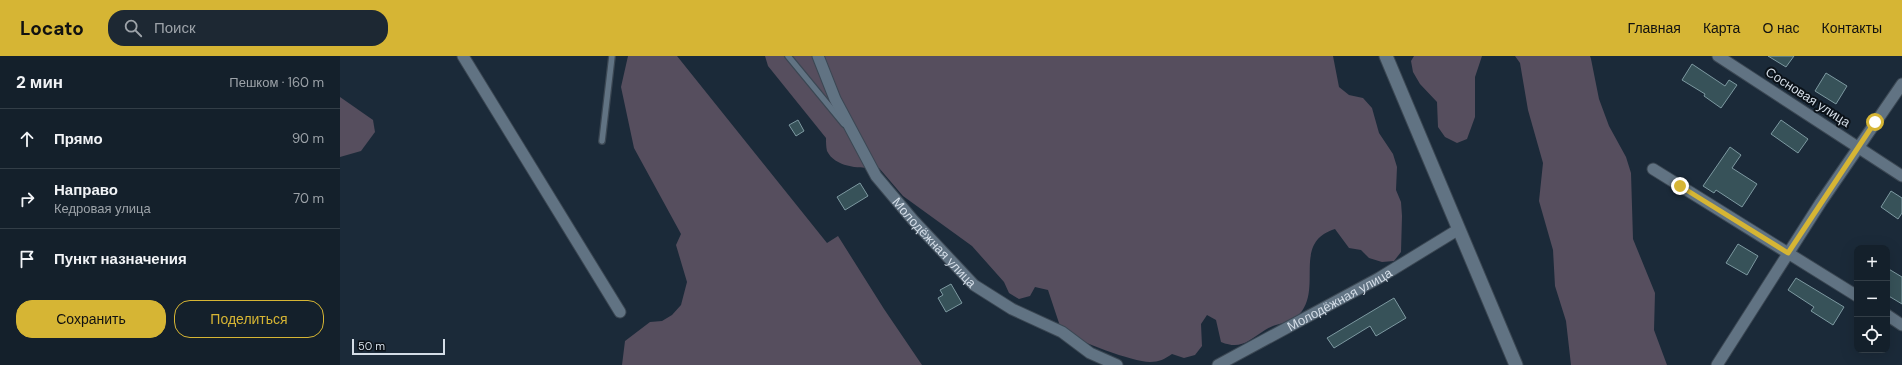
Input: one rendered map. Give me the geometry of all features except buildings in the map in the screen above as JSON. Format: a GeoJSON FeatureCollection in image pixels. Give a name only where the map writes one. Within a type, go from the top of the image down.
{"type":"FeatureCollection","features":[{"type":"Feature","properties":{"kind":"street"},"geometry":{"type":"LineString","coordinates":[[463,56],[620,312]]}},
{"type":"Feature","properties":{"kind":"street","name":"Молодёжная улица"},"geometry":{"type":"LineString","coordinates":[[818,56],[835,99],[876,176],[913,220],[974,285],[1012,309],[1062,332],[1090,353],[1116,365]]}},
{"type":"Feature","properties":{"kind":"street"},"geometry":{"type":"LineString","coordinates":[[1386,56],[1516,365]]}},
{"type":"Feature","properties":{"kind":"street","name":"Сосновая улица"},"geometry":{"type":"LineString","coordinates":[[1718,56],[1902,176]]}},
{"type":"Feature","properties":{"kind":"street"},"geometry":{"type":"LineString","coordinates":[[1717,365],[1788,253],[1858,147],[1902,84]]}},
{"type":"Feature","properties":{"kind":"street"},"geometry":{"type":"LineString","coordinates":[[1653,169],[1854,294]]}},
{"type":"Feature","properties":{"kind":"street","name":"Молодёжная улица"},"geometry":{"type":"LineString","coordinates":[[1218,365],[1379,278],[1459,229]]}},
{"type":"Feature","properties":{"kind":"street"},"geometry":{"type":"LineString","coordinates":[[1890,317],[1902,325]]}},
{"type":"Feature","properties":{"kind":"lane"},"geometry":{"type":"LineString","coordinates":[[602,141],[612,56]]}},
{"type":"Feature","properties":{"kind":"lane"},"geometry":{"type":"LineString","coordinates":[[788,56],[857,140]]}},
{"type":"Feature","properties":{"kind":"shaded area"},"geometry":{"type":"Polygon","coordinates":[[[628,56],[677,56],[827,243],[838,236],[884,309],[922,365],[622,365],[625,341],[650,322],[662,321],[672,315],[681,305],[687,282],[676,245],[681,234],[634,148],[621,87],[628,56]]]}},
{"type":"Feature","properties":{"kind":"shaded area"},"geometry":{"type":"Polygon","coordinates":[[[765,56],[1333,56],[1339,87],[1349,95],[1363,98],[1372,108],[1379,133],[1393,154],[1397,167],[1396,190],[1401,202],[1401,252],[1394,261],[1382,262],[1369,258],[1361,250],[1349,248],[1335,229],[1322,235],[1315,244],[1311,254],[1307,300],[1302,311],[1290,321],[1270,327],[1249,341],[1239,345],[1234,345],[1221,342],[1216,320],[1207,315],[1201,324],[1202,346],[1195,355],[1184,358],[1172,354],[1162,360],[1150,362],[1131,359],[1062,332],[1048,290],[1035,287],[1030,296],[1019,299],[1009,293],[1004,282],[972,246],[903,196],[879,168],[850,166],[831,157],[827,151],[826,138],[768,66],[765,56]]]}},
{"type":"Feature","properties":{"kind":"shaded area"},"geometry":{"type":"Polygon","coordinates":[[[1414,56],[1482,56],[1475,77],[1475,117],[1467,139],[1457,143],[1445,137],[1438,127],[1437,102],[1420,84],[1413,72],[1411,61],[1414,56]]]}},
{"type":"Feature","properties":{"kind":"shaded area"},"geometry":{"type":"Polygon","coordinates":[[[1515,56],[1590,56],[1599,99],[1609,126],[1626,157],[1631,173],[1633,239],[1655,293],[1654,330],[1667,365],[1571,365],[1566,321],[1555,286],[1553,250],[1539,201],[1543,163],[1528,110],[1520,63],[1515,56]]]}},
{"type":"Feature","properties":{"kind":"shaded area"},"geometry":{"type":"Polygon","coordinates":[[[340,97],[373,120],[375,132],[361,151],[340,157],[340,97]]]}},
{"type":"Feature","properties":{"kind":"route"},"geometry":{"type":"LineString","coordinates":[[1680,186],[1788,253],[1875,122]]}}]}
